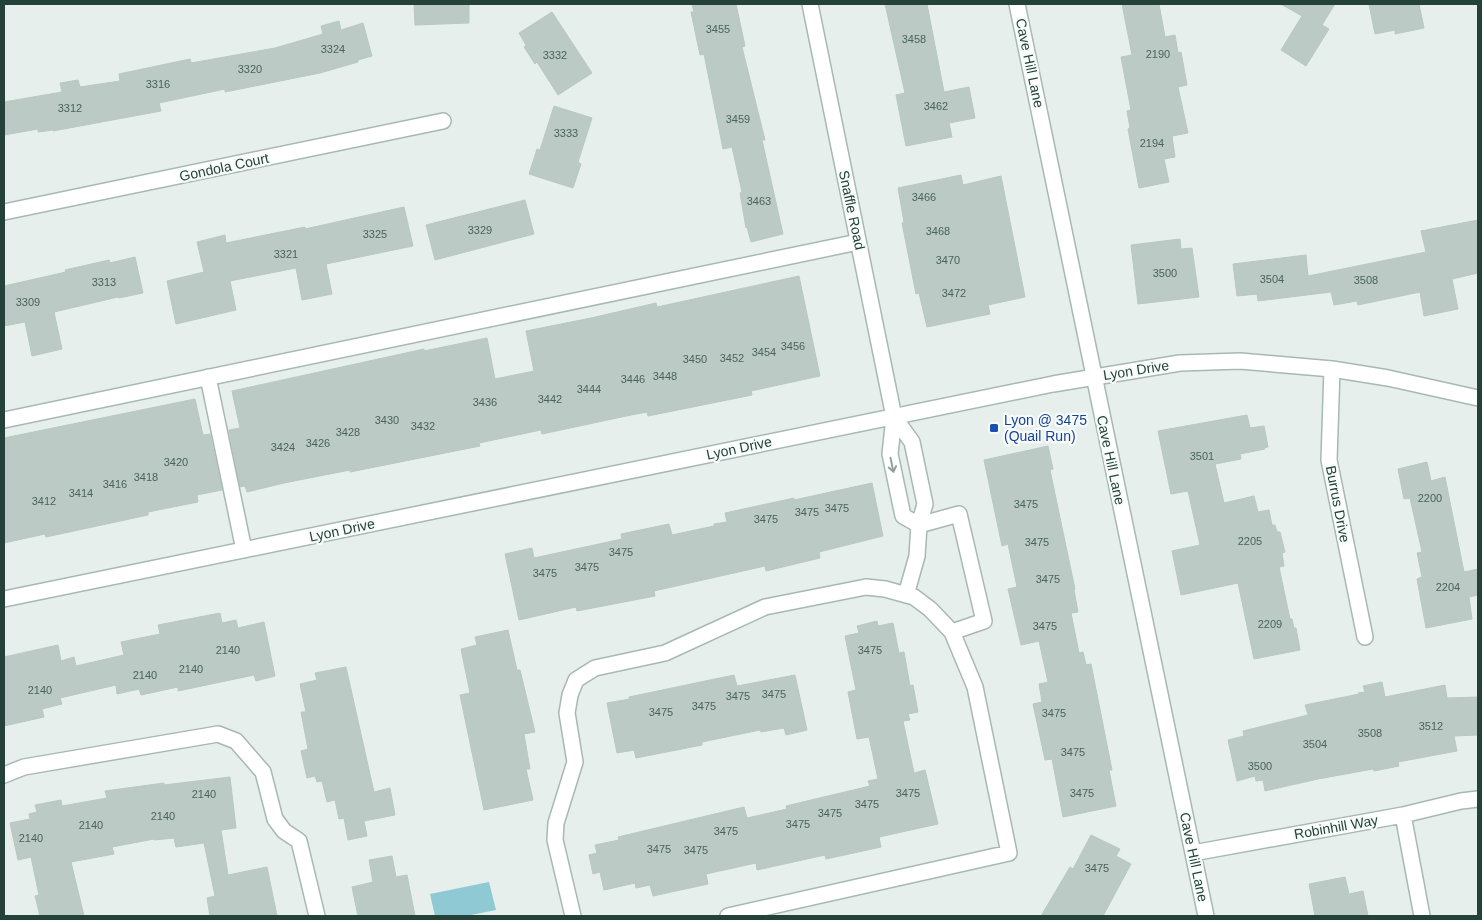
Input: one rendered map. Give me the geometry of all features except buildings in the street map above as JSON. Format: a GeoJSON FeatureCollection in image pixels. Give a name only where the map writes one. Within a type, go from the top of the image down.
{"type":"FeatureCollection","features":[{"type":"Feature","properties":{"kind":"street","name":"Snaffle Road"},"geometry":{"type":"LineString","coordinates":[[810,4],[894,417]]}},
{"type":"Feature","properties":{"kind":"street","name":"Cave Hill Lane"},"geometry":{"type":"LineString","coordinates":[[1017,4],[1206,916]]}},
{"type":"Feature","properties":{"kind":"street","name":"Gondola Court"},"geometry":{"type":"LineString","coordinates":[[4,212],[443,121]]}},
{"type":"Feature","properties":{"kind":"street"},"geometry":{"type":"LineString","coordinates":[[4,420],[858,242]]}},
{"type":"Feature","properties":{"kind":"street","name":"Lyon Drive"},"geometry":{"type":"LineString","coordinates":[[4,599],[1044,385],[1180,363],[1240,360],[1332,369],[1388,378],[1478,398]]}},
{"type":"Feature","properties":{"kind":"street","name":"Burrus Drive"},"geometry":{"type":"LineString","coordinates":[[1332,369],[1329,460],[1365,637]]}},
{"type":"Feature","properties":{"kind":"street"},"geometry":{"type":"LineString","coordinates":[[208,377],[244,550]]}},
{"type":"Feature","properties":{"kind":"street"},"geometry":{"type":"LineString","coordinates":[[894,417],[890,454],[903,516],[919,525],[960,514],[984,621],[952,632]]}},
{"type":"Feature","properties":{"kind":"street"},"geometry":{"type":"LineString","coordinates":[[894,417],[912,442],[925,504],[919,525],[918,556],[906,595]]}},
{"type":"Feature","properties":{"kind":"street"},"geometry":{"type":"LineString","coordinates":[[573,916],[555,840],[556,823],[575,762],[567,713],[570,695],[576,680],[595,668],[665,653],[765,607],[866,587],[885,589],[914,597],[930,609],[952,632],[975,687],[1010,853],[728,916]]}},
{"type":"Feature","properties":{"kind":"street"},"geometry":{"type":"LineString","coordinates":[[4,775],[24,767],[218,734],[236,741],[263,772],[275,819],[284,831],[299,841],[318,916]]}},
{"type":"Feature","properties":{"kind":"street","name":"Robinhill Way"},"geometry":{"type":"LineString","coordinates":[[1193,853],[1478,799]]}},
{"type":"Feature","properties":{"kind":"street"},"geometry":{"type":"LineString","coordinates":[[1404,814],[1422,916]]}},
{"type":"Feature","properties":{"kind":"water"},"geometry":{"type":"Polygon","coordinates":[[[489,882],[496,910],[466,916],[435,916],[430,894],[489,882]]]}},
{"type":"Feature","properties":{"kind":"place","name":"Lyon @ 3475 (Quail Run)"},"geometry":{"type":"Point","coordinates":[994,428]}}]}
